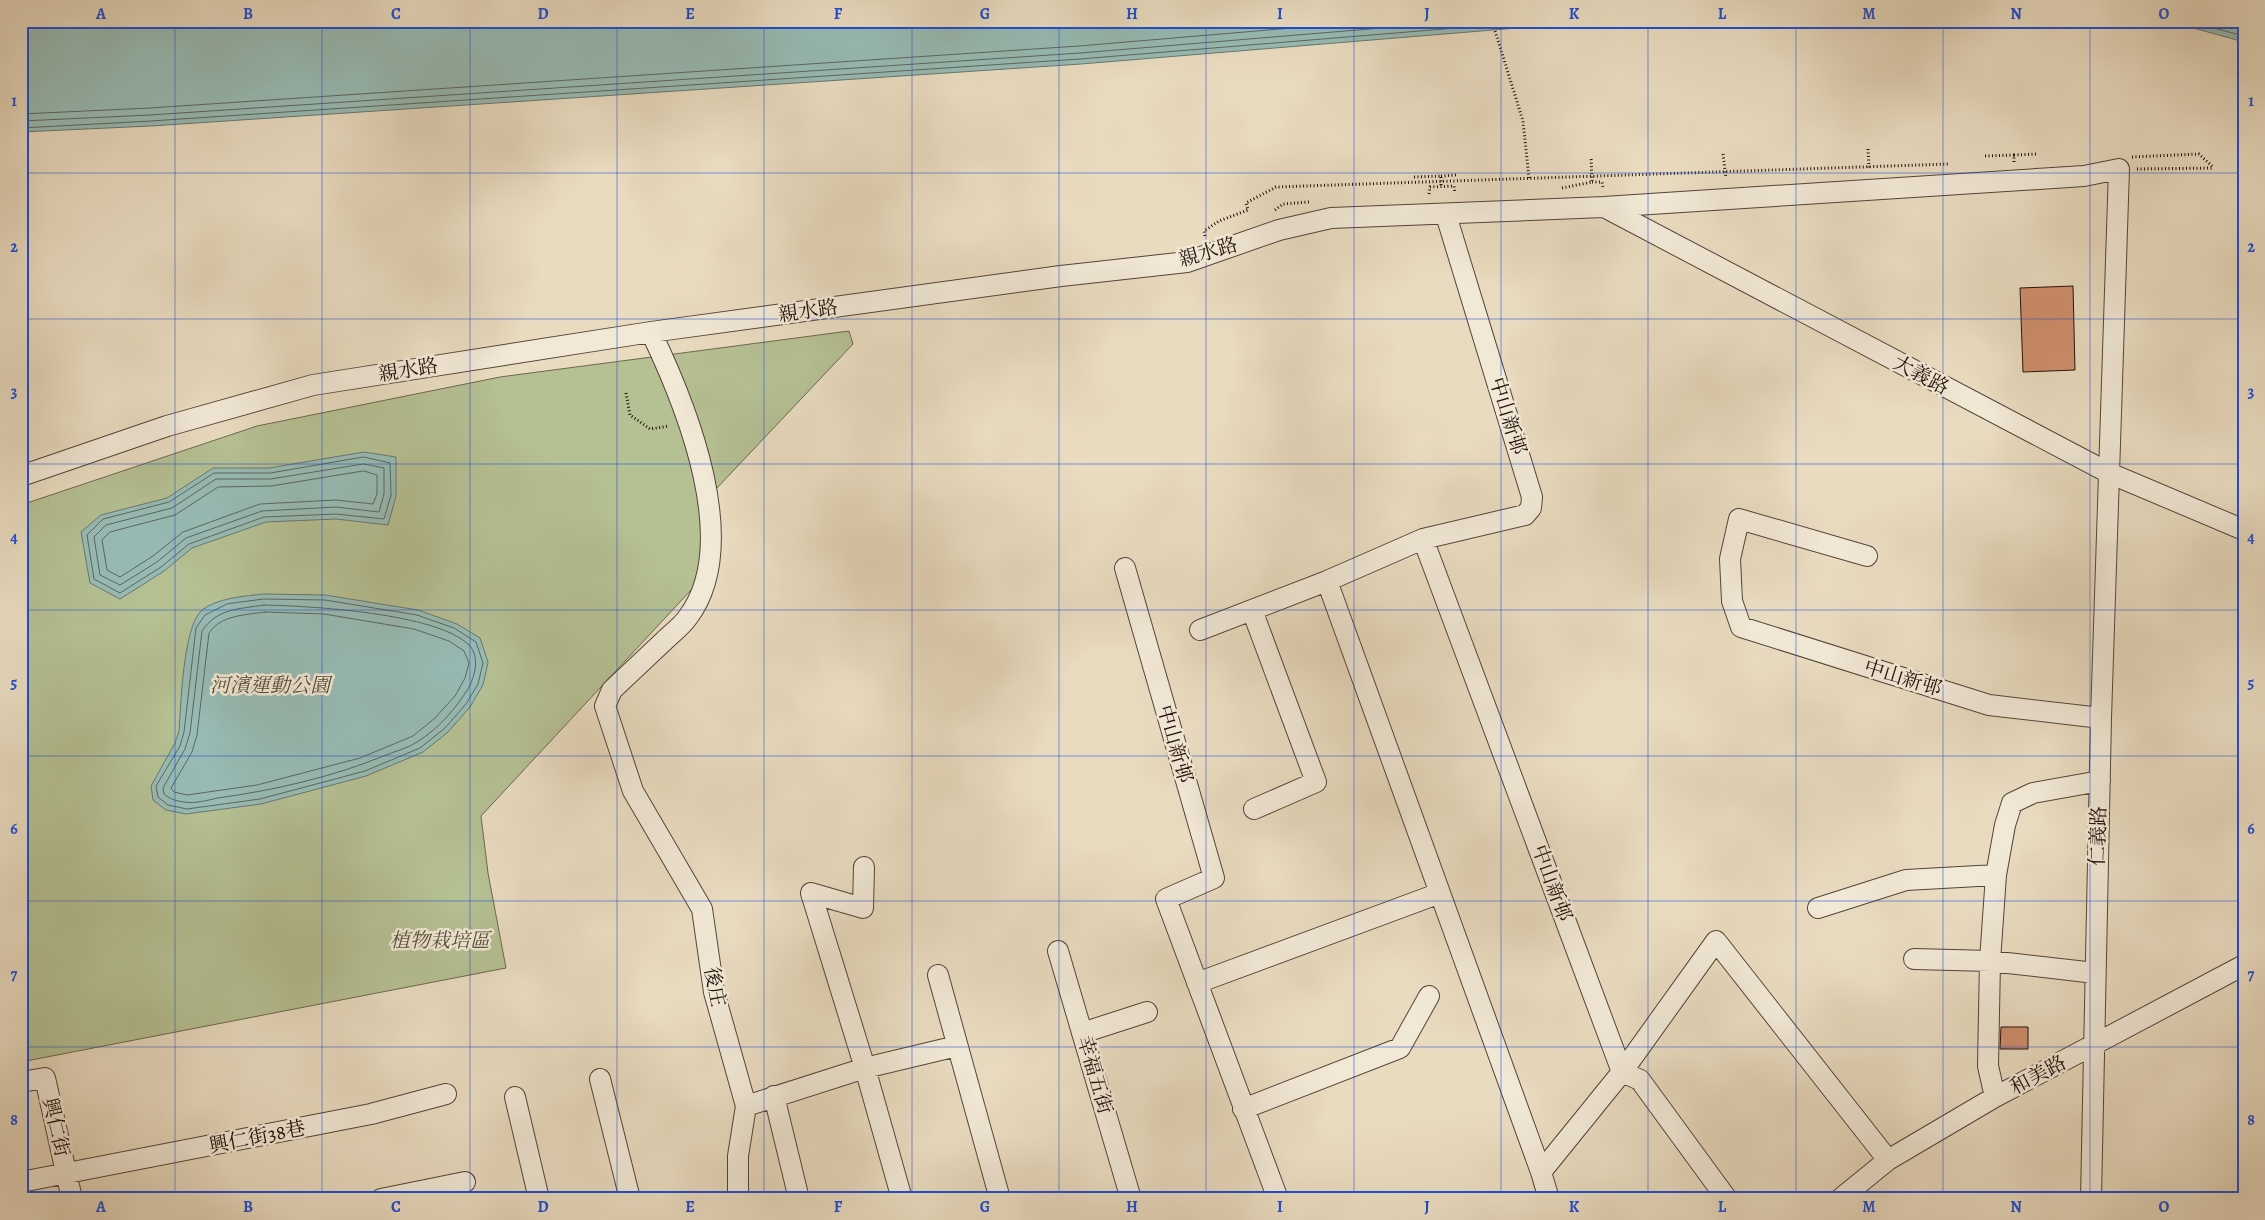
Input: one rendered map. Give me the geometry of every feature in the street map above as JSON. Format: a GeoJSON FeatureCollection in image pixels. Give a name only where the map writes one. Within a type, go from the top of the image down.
{"type":"FeatureCollection","features":[{"type":"Feature","properties":{"kind":"street","name":"親水路"},"geometry":{"type":"LineString","coordinates":[[21,476],[167,426],[314,385],[651,332],[1061,276],[1187,262],[1279,230],[1331,218],[1604,208],[2084,176],[2125,163]]}},
{"type":"Feature","properties":{"kind":"street","name":"仁義路"},"geometry":{"type":"LineString","coordinates":[[2091,1199],[2101,718],[2109,474],[2125,163]]}},
{"type":"Feature","properties":{"kind":"street","name":"大義路"},"geometry":{"type":"LineString","coordinates":[[1604,208],[2109,474],[2244,530]]}},
{"type":"Feature","properties":{"kind":"street","name":"中山新邨"},"geometry":{"type":"LineString","coordinates":[[1200,630],[1327,581],[1423,539],[1525,515],[1531,508],[1532,497],[1446,215]]}},
{"type":"Feature","properties":{"kind":"street","name":"後庄"},"geometry":{"type":"LineString","coordinates":[[651,332],[663,358],[688,425],[703,472],[711,525],[709,563],[703,590],[688,617],[612,690],[605,706],[633,791],[702,909],[714,992],[746,1106],[738,1156],[738,1199]]}},
{"type":"Feature","properties":{"kind":"street","name":"中山新邨"},"geometry":{"type":"LineString","coordinates":[[1867,556],[1739,519],[1730,559],[1732,601],[1741,627],[1989,705],[2101,718]]}},
{"type":"Feature","properties":{"kind":"street","name":"中山新邨"},"geometry":{"type":"LineString","coordinates":[[1423,539],[1622,1072]]}},
{"type":"Feature","properties":{"kind":"street","name":"中山新邨"},"geometry":{"type":"LineString","coordinates":[[1125,568],[1214,878],[1166,898],[1278,1199]]}},
{"type":"Feature","properties":{"kind":"street"},"geometry":{"type":"LineString","coordinates":[[1327,581],[1541,1172],[1548,1199]]}},
{"type":"Feature","properties":{"kind":"street"},"geometry":{"type":"LineString","coordinates":[[1252,610],[1316,782],[1254,809]]}},
{"type":"Feature","properties":{"kind":"street"},"geometry":{"type":"LineString","coordinates":[[1996,1098],[1988,1066],[1990,961],[1996,875],[2005,825],[2012,803],[2033,793],[2100,780]]}},
{"type":"Feature","properties":{"kind":"street"},"geometry":{"type":"LineString","coordinates":[[864,867],[863,908],[811,893],[866,1068],[902,1199]]}},
{"type":"Feature","properties":{"kind":"street"},"geometry":{"type":"LineString","coordinates":[[1818,908],[1906,880],[1996,875]]}},
{"type":"Feature","properties":{"kind":"street"},"geometry":{"type":"LineString","coordinates":[[1197,983],[1440,893]]}},
{"type":"Feature","properties":{"kind":"street"},"geometry":{"type":"LineString","coordinates":[[1541,1172],[1622,1072],[1716,941],[1888,1160]]}},
{"type":"Feature","properties":{"kind":"street","name":"幸福五街"},"geometry":{"type":"LineString","coordinates":[[1058,951],[1131,1199]]}},
{"type":"Feature","properties":{"kind":"street"},"geometry":{"type":"LineString","coordinates":[[1914,959],[1990,961],[2095,973]]}},
{"type":"Feature","properties":{"kind":"street","name":"和美路"},"geometry":{"type":"LineString","coordinates":[[1840,1199],[1888,1160],[1996,1098],[2244,965]]}},
{"type":"Feature","properties":{"kind":"street"},"geometry":{"type":"LineString","coordinates":[[938,976],[1000,1199]]}},
{"type":"Feature","properties":{"kind":"street"},"geometry":{"type":"LineString","coordinates":[[1243,1109],[1400,1048],[1429,996]]}},
{"type":"Feature","properties":{"kind":"street"},"geometry":{"type":"LineString","coordinates":[[1082,1033],[1147,1012]]}},
{"type":"Feature","properties":{"kind":"street"},"geometry":{"type":"LineString","coordinates":[[746,1106],[866,1068],[957,1046]]}},
{"type":"Feature","properties":{"kind":"street"},"geometry":{"type":"LineString","coordinates":[[1622,1072],[1640,1080],[1727,1199]]}},
{"type":"Feature","properties":{"kind":"street","name":"興仁街"},"geometry":{"type":"LineString","coordinates":[[21,1082],[45,1078],[72,1199]]}},
{"type":"Feature","properties":{"kind":"street"},"geometry":{"type":"LineString","coordinates":[[600,1079],[630,1199]]}},
{"type":"Feature","properties":{"kind":"street","name":"興仁街38巷"},"geometry":{"type":"LineString","coordinates":[[21,1182],[371,1114],[446,1094]]}},
{"type":"Feature","properties":{"kind":"street"},"geometry":{"type":"LineString","coordinates":[[515,1096],[538,1199]]}},
{"type":"Feature","properties":{"kind":"street"},"geometry":{"type":"LineString","coordinates":[[774,1096],[799,1199]]}},
{"type":"Feature","properties":{"kind":"street"},"geometry":{"type":"LineString","coordinates":[[381,1199],[464,1182]]}},
{"type":"Feature","properties":{"kind":"path"},"geometry":{"type":"LineString","coordinates":[[1492,21],[1523,121],[1529,178]]}},
{"type":"Feature","properties":{"kind":"path"},"geometry":{"type":"LineString","coordinates":[[1868,149],[1869,167]]}},
{"type":"Feature","properties":{"kind":"path"},"geometry":{"type":"LineString","coordinates":[[1723,154],[1726,178]]}},
{"type":"Feature","properties":{"kind":"path"},"geometry":{"type":"LineString","coordinates":[[1985,156],[2037,154]]}},
{"type":"Feature","properties":{"kind":"path"},"geometry":{"type":"LineString","coordinates":[[2199,154],[2214,168],[2125,163],[2199,154]]}},
{"type":"Feature","properties":{"kind":"path"},"geometry":{"type":"LineString","coordinates":[[2014,155],[2014,161]]}},
{"type":"Feature","properties":{"kind":"path"},"geometry":{"type":"LineString","coordinates":[[1591,156],[1592,182]]}},
{"type":"Feature","properties":{"kind":"path"},"geometry":{"type":"LineString","coordinates":[[2004,162],[2024,161]]}},
{"type":"Feature","properties":{"kind":"path"},"geometry":{"type":"LineString","coordinates":[[1204,231],[1220,221],[1248,210],[1246,202],[1276,187],[1956,163]]}},
{"type":"Feature","properties":{"kind":"path"},"geometry":{"type":"LineString","coordinates":[[1414,177],[1456,175]]}},
{"type":"Feature","properties":{"kind":"path"},"geometry":{"type":"LineString","coordinates":[[1441,176],[1441,187]]}},
{"type":"Feature","properties":{"kind":"path"},"geometry":{"type":"LineString","coordinates":[[1558,189],[1592,182],[1602,182],[1603,187]]}},
{"type":"Feature","properties":{"kind":"path"},"geometry":{"type":"LineString","coordinates":[[1429,194],[1430,187],[1454,186],[1455,193]]}},
{"type":"Feature","properties":{"kind":"path"},"geometry":{"type":"LineString","coordinates":[[626,392],[630,415],[650,429],[688,425]]}},
{"type":"Feature","properties":{"kind":"green space","name":"河濱運動公園"},"geometry":{"type":"Polygon","coordinates":[[[849,331],[853,344],[716,489],[718,561],[481,816],[488,873],[506,968],[21,1062],[21,505],[257,426],[500,377],[849,331]]]}},
{"type":"Feature","properties":{"kind":"water"},"geometry":{"type":"Polygon","coordinates":[[[21,21],[1602,21],[1081,64],[151,126],[21,132],[21,21]]]}},
{"type":"Feature","properties":{"kind":"water"},"geometry":{"type":"Polygon","coordinates":[[[2168,21],[2244,21],[2244,42],[2168,21]]]}},
{"type":"Feature","properties":{"kind":"water"},"geometry":{"type":"Polygon","coordinates":[[[364,452],[396,457],[396,496],[388,525],[336,519],[266,522],[192,548],[164,571],[120,599],[90,583],[81,532],[101,515],[167,498],[213,468],[269,468],[364,452]]]}},
{"type":"Feature","properties":{"kind":"water"},"geometry":{"type":"Polygon","coordinates":[[[264,594],[325,595],[418,610],[457,624],[480,638],[488,662],[483,685],[470,707],[448,732],[423,752],[366,776],[261,804],[186,814],[166,810],[153,800],[151,786],[175,743],[179,731],[184,668],[190,634],[195,620],[201,611],[214,603],[231,598],[264,594]]]}},
{"type":"Feature","properties":{"kind":"building"},"geometry":{"type":"Polygon","coordinates":[[[2073,286],[2075,370],[2023,372],[2020,288],[2073,286]]]}},
{"type":"Feature","properties":{"kind":"building"},"geometry":{"type":"Polygon","coordinates":[[[2001,1027],[2028,1027],[2028,1049],[2000,1049],[2001,1027]]]}},
{"type":"Feature","properties":{"kind":"park label","name":"植物栽培區"},"geometry":{"type":"Point","coordinates":[440,940]}}]}
